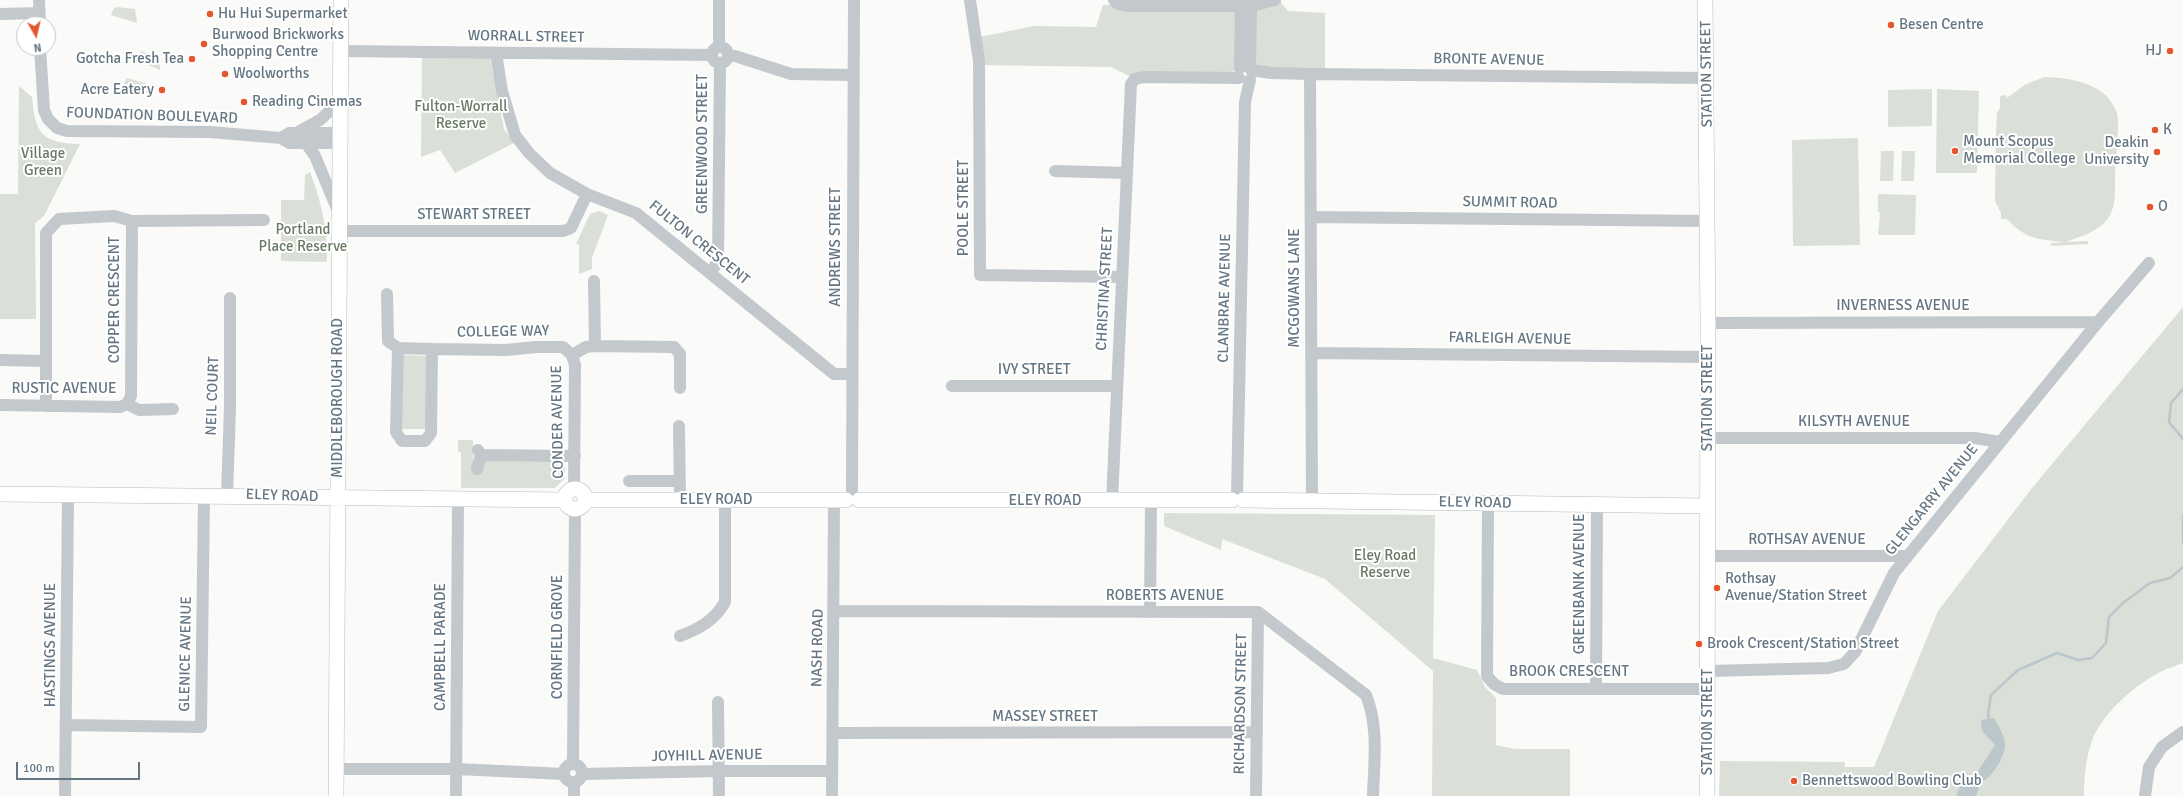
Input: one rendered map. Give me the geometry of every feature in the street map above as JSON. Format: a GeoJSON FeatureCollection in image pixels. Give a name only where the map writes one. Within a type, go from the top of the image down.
{"type":"FeatureCollection","features":[{"type":"Feature","properties":{"kind":"main road","name":"MIDDLEBOROUGH ROAD"},"geometry":{"type":"LineString","coordinates":[[336,796],[339,102],[341,0]]}},
{"type":"Feature","properties":{"kind":"main road","name":"STATION STREET"},"geometry":{"type":"LineString","coordinates":[[1706,0],[1708,221],[1707,796]]}},
{"type":"Feature","properties":{"kind":"main road","name":"ELEY ROAD"},"geometry":{"type":"LineString","coordinates":[[0,494],[680,500],[848,498],[1151,501],[1237,498],[1312,502],[1708,506]]}},
{"type":"Feature","properties":{"kind":"street"},"geometry":{"type":"LineString","coordinates":[[40,0],[40,16]]}},
{"type":"Feature","properties":{"kind":"street","name":"GREENWOOD STREET"},"geometry":{"type":"LineString","coordinates":[[711,272],[718,261],[720,55],[719,0]]}},
{"type":"Feature","properties":{"kind":"street","name":"ANDREWS STREET"},"geometry":{"type":"LineString","coordinates":[[848,498],[851,374],[852,75],[854,0]]}},
{"type":"Feature","properties":{"kind":"street","name":"POOLE STREET"},"geometry":{"type":"LineString","coordinates":[[970,0],[979,61],[980,276],[1122,277]]}},
{"type":"Feature","properties":{"kind":"street"},"geometry":{"type":"LineString","coordinates":[[1114,0],[1118,4],[1127,6],[1213,3],[1246,6],[1274,0]]}},
{"type":"Feature","properties":{"kind":"street","name":"CLANBRAE AVENUE"},"geometry":{"type":"LineString","coordinates":[[1237,498],[1246,6]]}},
{"type":"Feature","properties":{"kind":"street"},"geometry":{"type":"LineString","coordinates":[[0,14],[16,16]]}},
{"type":"Feature","properties":{"kind":"street","name":"WORRALL STREET"},"geometry":{"type":"LineString","coordinates":[[340,51],[720,55],[735,56],[791,74],[852,75]]}},
{"type":"Feature","properties":{"kind":"street","name":"FULTON CRESCENT"},"geometry":{"type":"LineString","coordinates":[[496,52],[502,91],[515,135],[529,153],[550,174],[587,194],[636,213],[711,272],[834,374],[851,374]]}},
{"type":"Feature","properties":{"kind":"street","name":"FOUNDATION BOULEVARD"},"geometry":{"type":"LineString","coordinates":[[41,56],[44,110],[48,119],[57,128],[85,132],[210,132],[281,138],[290,143],[306,143],[339,138]]}},
{"type":"Feature","properties":{"kind":"street","name":"BRONTE AVENUE"},"geometry":{"type":"LineString","coordinates":[[1135,80],[1144,77],[1210,78],[1271,73],[1707,78]]}},
{"type":"Feature","properties":{"kind":"street","name":"MCGOWANS LANE"},"geometry":{"type":"LineString","coordinates":[[1310,74],[1312,502]]}},
{"type":"Feature","properties":{"kind":"street","name":"CHRISTINA STREET"},"geometry":{"type":"LineString","coordinates":[[1112,501],[1126,173],[1131,84],[1135,80]]}},
{"type":"Feature","properties":{"kind":"street","name":"FOUNDATION BOULEVARD"},"geometry":{"type":"LineString","coordinates":[[297,133],[320,120],[339,102]]}},
{"type":"Feature","properties":{"kind":"street","name":"FOUNDATION BOULEVARD"},"geometry":{"type":"LineString","coordinates":[[281,138],[289,133],[339,138]]}},
{"type":"Feature","properties":{"kind":"street"},"geometry":{"type":"LineString","coordinates":[[306,143],[315,156],[339,214]]}},
{"type":"Feature","properties":{"kind":"street"},"geometry":{"type":"LineString","coordinates":[[1055,172],[1126,173]]}},
{"type":"Feature","properties":{"kind":"street","name":"STEWART STREET"},"geometry":{"type":"LineString","coordinates":[[339,231],[563,230],[571,228],[587,194]]}},
{"type":"Feature","properties":{"kind":"street","name":"COPPER CRESCENT"},"geometry":{"type":"LineString","coordinates":[[46,406],[46,233],[59,219],[114,216],[132,221],[131,396],[127,404]]}},
{"type":"Feature","properties":{"kind":"street","name":"SUMMIT ROAD"},"geometry":{"type":"LineString","coordinates":[[1311,217],[1708,221]]}},
{"type":"Feature","properties":{"kind":"street"},"geometry":{"type":"LineString","coordinates":[[132,221],[264,220]]}},
{"type":"Feature","properties":{"kind":"street","name":"GLENGARRY AVENUE"},"geometry":{"type":"LineString","coordinates":[[1708,671],[1828,668],[1844,664],[1855,652],[1894,573],[1906,556],[2098,322],[2149,263]]}},
{"type":"Feature","properties":{"kind":"street"},"geometry":{"type":"LineString","coordinates":[[594,281],[595,346]]}},
{"type":"Feature","properties":{"kind":"street"},"geometry":{"type":"LineString","coordinates":[[388,294],[388,341],[398,348],[396,432],[402,441],[425,441],[431,433],[432,349]]}},
{"type":"Feature","properties":{"kind":"street","name":"NEIL COURT"},"geometry":{"type":"LineString","coordinates":[[227,495],[230,408],[230,298]]}},
{"type":"Feature","properties":{"kind":"street","name":"INVERNESS AVENUE"},"geometry":{"type":"LineString","coordinates":[[1708,323],[2098,322]]}},
{"type":"Feature","properties":{"kind":"street","name":"COLLEGE WAY"},"geometry":{"type":"LineString","coordinates":[[398,348],[506,350],[536,346],[563,347],[572,355]]}},
{"type":"Feature","properties":{"kind":"street"},"geometry":{"type":"LineString","coordinates":[[572,355],[586,347],[595,346],[674,347],[680,354],[680,388]]}},
{"type":"Feature","properties":{"kind":"street","name":"FARLEIGH AVENUE"},"geometry":{"type":"LineString","coordinates":[[1312,353],[1708,357]]}},
{"type":"Feature","properties":{"kind":"street","name":"CONDER AVENUE"},"geometry":{"type":"LineString","coordinates":[[572,355],[575,365],[575,499]]}},
{"type":"Feature","properties":{"kind":"street"},"geometry":{"type":"LineString","coordinates":[[0,360],[46,361]]}},
{"type":"Feature","properties":{"kind":"street","name":"IVY STREET"},"geometry":{"type":"LineString","coordinates":[[952,386],[1117,386]]}},
{"type":"Feature","properties":{"kind":"street","name":"RUSTIC AVENUE"},"geometry":{"type":"LineString","coordinates":[[0,405],[120,407],[127,404],[139,410],[173,409]]}},
{"type":"Feature","properties":{"kind":"street"},"geometry":{"type":"LineString","coordinates":[[679,426],[680,500]]}},
{"type":"Feature","properties":{"kind":"street","name":"KILSYTH AVENUE"},"geometry":{"type":"LineString","coordinates":[[1708,438],[1975,438],[2000,442]]}},
{"type":"Feature","properties":{"kind":"street"},"geometry":{"type":"LineString","coordinates":[[478,469],[479,453],[575,456]]}},
{"type":"Feature","properties":{"kind":"street"},"geometry":{"type":"LineString","coordinates":[[629,481],[679,481]]}},
{"type":"Feature","properties":{"kind":"street","name":"HASTINGS AVENUE"},"geometry":{"type":"LineString","coordinates":[[66,796],[68,494]]}},
{"type":"Feature","properties":{"kind":"street","name":"GLENICE AVENUE"},"geometry":{"type":"LineString","coordinates":[[66,726],[201,727],[204,495]]}},
{"type":"Feature","properties":{"kind":"street","name":"NASH ROAD"},"geometry":{"type":"LineString","coordinates":[[832,796],[834,611],[848,498]]}},
{"type":"Feature","properties":{"kind":"street","name":"CAMPBELL PARADE"},"geometry":{"type":"LineString","coordinates":[[456,796],[458,499]]}},
{"type":"Feature","properties":{"kind":"street","name":"CORNFIELD GROVE"},"geometry":{"type":"LineString","coordinates":[[573,764],[575,499]]}},
{"type":"Feature","properties":{"kind":"street"},"geometry":{"type":"LineString","coordinates":[[680,636],[693,631],[718,614],[725,602],[725,500]]}},
{"type":"Feature","properties":{"kind":"street"},"geometry":{"type":"LineString","coordinates":[[1150,612],[1151,501]]}},
{"type":"Feature","properties":{"kind":"street","name":"BROOK CRESCENT"},"geometry":{"type":"LineString","coordinates":[[1488,503],[1487,676],[1494,684],[1503,689],[1708,688]]}},
{"type":"Feature","properties":{"kind":"street","name":"GREENBANK AVENUE"},"geometry":{"type":"LineString","coordinates":[[1596,688],[1597,504]]}},
{"type":"Feature","properties":{"kind":"street","name":"ROTHSAY AVENUE"},"geometry":{"type":"LineString","coordinates":[[1708,556],[1906,556]]}},
{"type":"Feature","properties":{"kind":"street","name":"ROBERTS AVENUE"},"geometry":{"type":"LineString","coordinates":[[834,611],[1258,612]]}},
{"type":"Feature","properties":{"kind":"street"},"geometry":{"type":"LineString","coordinates":[[1258,612],[1366,695],[1372,710],[1374,729],[1373,796]]}},
{"type":"Feature","properties":{"kind":"street","name":"RICHARDSON STREET"},"geometry":{"type":"LineString","coordinates":[[1256,796],[1258,612]]}},
{"type":"Feature","properties":{"kind":"street"},"geometry":{"type":"LineString","coordinates":[[718,702],[719,796]]}},
{"type":"Feature","properties":{"kind":"street","name":"MASSEY STREET"},"geometry":{"type":"LineString","coordinates":[[833,733],[1257,732]]}},
{"type":"Feature","properties":{"kind":"street"},"geometry":{"type":"LineString","coordinates":[[2145,796],[2148,767],[2162,747],[2183,732]]}},
{"type":"Feature","properties":{"kind":"street"},"geometry":{"type":"LineString","coordinates":[[564,774],[568,766],[573,764],[580,767],[574,796]]}},
{"type":"Feature","properties":{"kind":"street"},"geometry":{"type":"LineString","coordinates":[[336,768],[456,769],[564,774]]}},
{"type":"Feature","properties":{"kind":"street","name":"JOYHILL AVENUE"},"geometry":{"type":"LineString","coordinates":[[578,778],[719,771],[832,771]]}},
{"type":"Feature","properties":{"kind":"street"},"geometry":{"type":"LineString","coordinates":[[564,774],[567,780],[578,778]]}},
{"type":"Feature","properties":{"kind":"green space"},"geometry":{"type":"Polygon","coordinates":[[[1279,0],[1288,11],[1325,13],[1325,71],[1239,70],[1210,78],[1135,79],[1111,67],[979,65],[975,38],[1034,26],[1096,27],[1103,5],[1279,0]]]}},
{"type":"Feature","properties":{"kind":"green space"},"geometry":{"type":"Polygon","coordinates":[[[114,8],[135,9],[137,23],[111,15],[114,8]]]}},
{"type":"Feature","properties":{"kind":"green space"},"geometry":{"type":"Polygon","coordinates":[[[141,51],[160,58],[160,70],[136,60],[141,51]]]}},
{"type":"Feature","properties":{"kind":"green space","name":"Fulton-Worrall Reserve"},"geometry":{"type":"Polygon","coordinates":[[[422,57],[490,58],[504,129],[514,143],[455,173],[440,150],[421,157],[422,57]]]}},
{"type":"Feature","properties":{"kind":"green space"},"geometry":{"type":"Polygon","coordinates":[[[2045,77],[2077,81],[2097,89],[2112,103],[2117,113],[2118,133],[2115,194],[2111,213],[2104,223],[2096,229],[2066,242],[2088,241],[2088,244],[2051,246],[2051,243],[2064,242],[2039,239],[2027,235],[2007,219],[2001,219],[2001,213],[1995,201],[1996,132],[1997,113],[2000,108],[2000,96],[2006,95],[2007,98],[2026,84],[2045,77]]]}},
{"type":"Feature","properties":{"kind":"green space"},"geometry":{"type":"Polygon","coordinates":[[[127,78],[148,84],[148,93],[119,93],[127,78]]]}},
{"type":"Feature","properties":{"kind":"green space","name":"Village Green"},"geometry":{"type":"Polygon","coordinates":[[[19,86],[32,97],[35,120],[38,128],[43,134],[57,141],[80,144],[44,216],[35,223],[36,319],[0,319],[0,194],[18,194],[19,86]]]}},
{"type":"Feature","properties":{"kind":"green space"},"geometry":{"type":"Polygon","coordinates":[[[1932,89],[1932,126],[1888,127],[1888,90],[1932,89]]]}},
{"type":"Feature","properties":{"kind":"green space"},"geometry":{"type":"Polygon","coordinates":[[[1937,89],[1979,91],[1977,173],[1936,173],[1937,89]]]}},
{"type":"Feature","properties":{"kind":"green space"},"geometry":{"type":"Polygon","coordinates":[[[1858,138],[1860,245],[1793,246],[1792,140],[1858,138]]]}},
{"type":"Feature","properties":{"kind":"green space"},"geometry":{"type":"Polygon","coordinates":[[[1881,151],[1894,151],[1893,181],[1880,181],[1881,151]]]}},
{"type":"Feature","properties":{"kind":"green space"},"geometry":{"type":"Polygon","coordinates":[[[1902,151],[1915,151],[1914,181],[1901,181],[1902,151]]]}},
{"type":"Feature","properties":{"kind":"green space","name":"Portland Place Reserve"},"geometry":{"type":"Polygon","coordinates":[[[310,172],[323,216],[327,262],[281,261],[281,200],[304,200],[305,175],[310,172]]]}},
{"type":"Feature","properties":{"kind":"green space"},"geometry":{"type":"Polygon","coordinates":[[[1878,194],[1916,195],[1915,235],[1878,235],[1880,213],[1878,212],[1878,194]]]}},
{"type":"Feature","properties":{"kind":"green space"},"geometry":{"type":"Polygon","coordinates":[[[599,211],[608,215],[592,258],[592,269],[579,274],[579,244],[576,244],[590,214],[599,211]]]}},
{"type":"Feature","properties":{"kind":"green space"},"geometry":{"type":"Polygon","coordinates":[[[2183,307],[2183,663],[2163,671],[2140,684],[2121,700],[2105,718],[2093,738],[2087,759],[2084,796],[1719,796],[1720,761],[1845,762],[1845,767],[1874,767],[1938,611],[2032,488],[2183,307]]]}},
{"type":"Feature","properties":{"kind":"green space"},"geometry":{"type":"Polygon","coordinates":[[[401,355],[427,356],[427,429],[400,429],[401,355]]]}},
{"type":"Feature","properties":{"kind":"green space"},"geometry":{"type":"Polygon","coordinates":[[[458,440],[473,440],[473,460],[565,460],[565,478],[555,488],[461,488],[461,452],[458,452],[458,440]]]}},
{"type":"Feature","properties":{"kind":"green space","name":"Eley Road Reserve"},"geometry":{"type":"Polygon","coordinates":[[[1164,513],[1435,515],[1433,658],[1477,670],[1485,687],[1496,698],[1496,745],[1515,749],[1570,749],[1570,796],[1432,796],[1433,671],[1325,579],[1222,539],[1221,550],[1164,526],[1164,513]]]}},
{"type":"Feature","properties":{"kind":"shaded area"},"geometry":{"type":"Polygon","coordinates":[[[1994,718],[2005,741],[2004,752],[1995,770],[1983,781],[1978,771],[1995,745],[1982,731],[1981,720],[1994,718]]]}},
{"type":"Feature","properties":{"kind":"shaded area"},"geometry":{"type":"Polygon","coordinates":[[[1974,779],[1979,788],[1976,796],[1956,796],[1962,782],[1974,779]]]}},
{"type":"Feature","properties":{"kind":"waterway"},"geometry":{"type":"LineString","coordinates":[[2183,389],[2171,403],[2169,422],[2183,439]]}},
{"type":"Feature","properties":{"kind":"waterway"},"geometry":{"type":"LineString","coordinates":[[2183,515],[2183,543]]}},
{"type":"Feature","properties":{"kind":"waterway"},"geometry":{"type":"LineString","coordinates":[[1989,720],[1988,714],[1991,695],[2018,670],[2057,653],[2078,660],[2092,658],[2106,643],[2109,617],[2123,603],[2150,583],[2170,578],[2183,567]]}},
{"type":"Feature","properties":{"kind":"waterway"},"geometry":{"type":"LineString","coordinates":[[1974,783],[1982,773]]}},
{"type":"Feature","properties":{"kind":"place","name":"Hu Hui Supermarket"},"geometry":{"type":"Point","coordinates":[210,14]}},
{"type":"Feature","properties":{"kind":"place","name":"Besen Centre"},"geometry":{"type":"Point","coordinates":[1891,25]}},
{"type":"Feature","properties":{"kind":"place","name":"Burwood Brickworks Shopping Centre"},"geometry":{"type":"Point","coordinates":[204,44]}},
{"type":"Feature","properties":{"kind":"place","name":"HJ"},"geometry":{"type":"Point","coordinates":[2170,51]}},
{"type":"Feature","properties":{"kind":"place","name":"Gotcha Fresh Tea"},"geometry":{"type":"Point","coordinates":[192,59]}},
{"type":"Feature","properties":{"kind":"place","name":"Woolworths"},"geometry":{"type":"Point","coordinates":[225,74]}},
{"type":"Feature","properties":{"kind":"place","name":"Acre Eatery"},"geometry":{"type":"Point","coordinates":[162,90]}},
{"type":"Feature","properties":{"kind":"place","name":"Reading Cinemas"},"geometry":{"type":"Point","coordinates":[244,102]}},
{"type":"Feature","properties":{"kind":"place","name":"K"},"geometry":{"type":"Point","coordinates":[2155,130]}},
{"type":"Feature","properties":{"kind":"place","name":"Mount Scopus Memorial College"},"geometry":{"type":"Point","coordinates":[1955,151]}},
{"type":"Feature","properties":{"kind":"place","name":"Deakin University"},"geometry":{"type":"Point","coordinates":[2157,152]}},
{"type":"Feature","properties":{"kind":"place","name":"O"},"geometry":{"type":"Point","coordinates":[2150,207]}},
{"type":"Feature","properties":{"kind":"place","name":"Rothsay Avenue/Station Street"},"geometry":{"type":"Point","coordinates":[1717,588]}},
{"type":"Feature","properties":{"kind":"place","name":"Brook Crescent/Station Street"},"geometry":{"type":"Point","coordinates":[1699,644]}},
{"type":"Feature","properties":{"kind":"place","name":"Bennettswood Bowling Club"},"geometry":{"type":"Point","coordinates":[1794,781]}}]}
